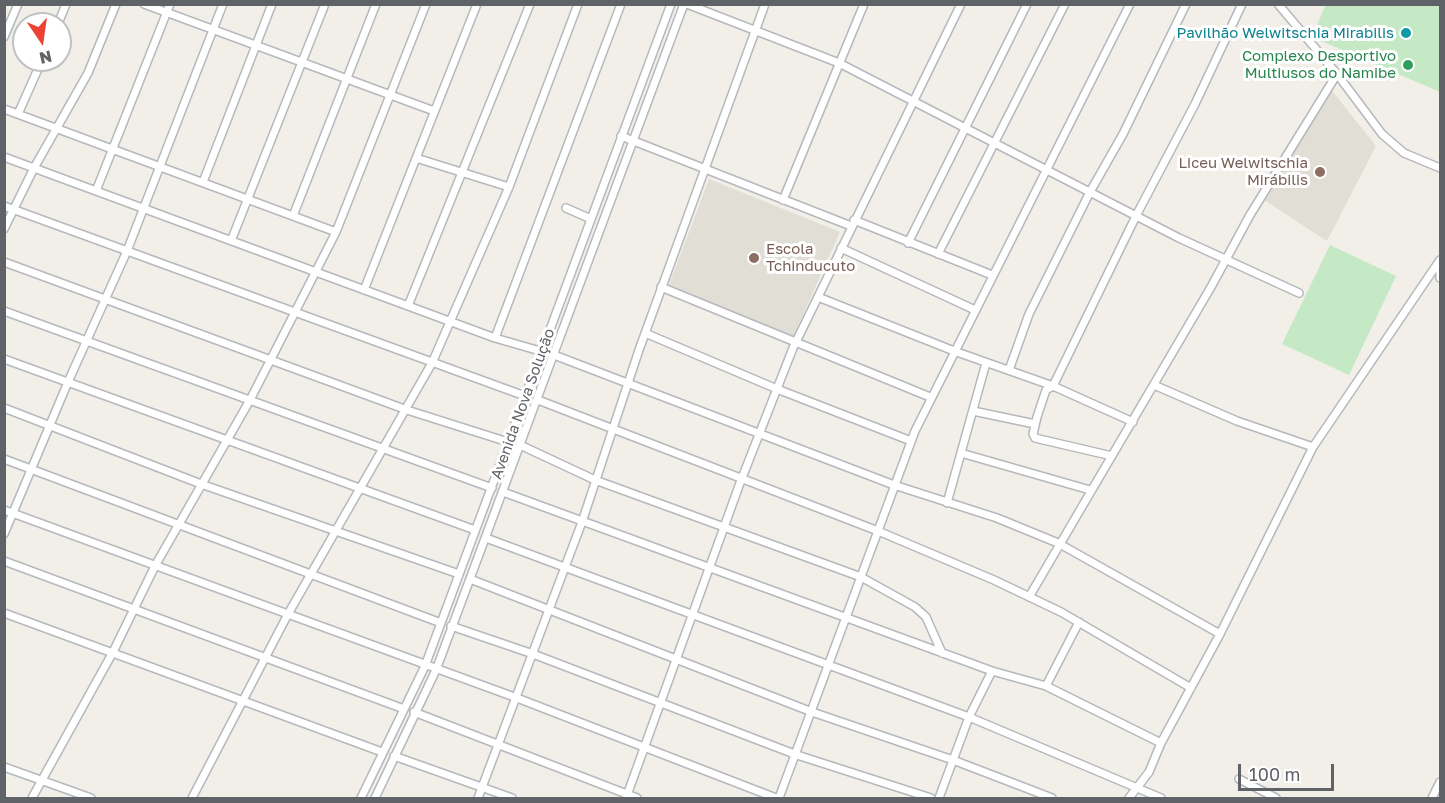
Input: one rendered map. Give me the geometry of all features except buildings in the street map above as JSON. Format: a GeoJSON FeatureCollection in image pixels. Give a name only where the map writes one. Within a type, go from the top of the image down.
{"type":"FeatureCollection","features":[{"type":"Feature","properties":{"kind":"street"},"geometry":{"type":"LineString","coordinates":[[4,37],[18,4]]}},
{"type":"Feature","properties":{"kind":"street"},"geometry":{"type":"LineString","coordinates":[[4,229],[34,168],[88,73],[116,4]]}},
{"type":"Feature","properties":{"kind":"street"},"geometry":{"type":"LineString","coordinates":[[144,4],[434,111]]}},
{"type":"Feature","properties":{"kind":"street"},"geometry":{"type":"LineString","coordinates":[[96,191],[170,4]]}},
{"type":"Feature","properties":{"kind":"street"},"geometry":{"type":"LineString","coordinates":[[4,534],[68,382],[127,251],[223,4]]}},
{"type":"Feature","properties":{"kind":"street"},"geometry":{"type":"LineString","coordinates":[[203,182],[272,4]]}},
{"type":"Feature","properties":{"kind":"street"},"geometry":{"type":"LineString","coordinates":[[231,241],[325,4]]}},
{"type":"Feature","properties":{"kind":"street"},"geometry":{"type":"LineString","coordinates":[[293,216],[376,4]]}},
{"type":"Feature","properties":{"kind":"street"},"geometry":{"type":"LineString","coordinates":[[32,798],[113,652],[155,567],[250,400],[293,312],[336,232],[426,4]]}},
{"type":"Feature","properties":{"kind":"street"},"geometry":{"type":"LineString","coordinates":[[364,290],[477,4]]}},
{"type":"Feature","properties":{"kind":"street"},"geometry":{"type":"LineString","coordinates":[[408,306],[530,4]]}},
{"type":"Feature","properties":{"kind":"street"},"geometry":{"type":"LineString","coordinates":[[192,798],[288,614],[313,575],[432,363],[509,187],[578,4]]}},
{"type":"Feature","properties":{"kind":"street"},"geometry":{"type":"LineString","coordinates":[[495,338],[621,4]]}},
{"type":"Feature","properties":{"kind":"street","name":"Avenida Nova Solução"},"geometry":{"type":"LineString","coordinates":[[361,798],[425,666],[671,4]]}},
{"type":"Feature","properties":{"kind":"street"},"geometry":{"type":"LineString","coordinates":[[686,4],[839,63],[965,125],[1046,171],[1137,214],[1224,260],[1299,293]]}},
{"type":"Feature","properties":{"kind":"street","name":"Avenida Nova Solução"},"geometry":{"type":"LineString","coordinates":[[375,798],[436,670],[633,140],[686,4]]}},
{"type":"Feature","properties":{"kind":"street"},"geometry":{"type":"LineString","coordinates":[[478,798],[582,522],[661,287],[765,4]]}},
{"type":"Feature","properties":{"kind":"street"},"geometry":{"type":"LineString","coordinates":[[783,200],[864,4]]}},
{"type":"Feature","properties":{"kind":"street"},"geometry":{"type":"LineString","coordinates":[[627,797],[742,478],[795,344],[961,4]]}},
{"type":"Feature","properties":{"kind":"street"},"geometry":{"type":"LineString","coordinates":[[908,243],[1027,4]]}},
{"type":"Feature","properties":{"kind":"street"},"geometry":{"type":"LineString","coordinates":[[938,254],[1065,4]]}},
{"type":"Feature","properties":{"kind":"street"},"geometry":{"type":"LineString","coordinates":[[4,510],[517,698],[778,798],[797,754],[894,485],[930,398],[1130,4]]}},
{"type":"Feature","properties":{"kind":"street"},"geometry":{"type":"LineString","coordinates":[[1009,370],[1029,314],[1090,192],[1123,134],[1186,4]]}},
{"type":"Feature","properties":{"kind":"street"},"geometry":{"type":"LineString","coordinates":[[1112,456],[1035,438],[1035,424],[1046,390],[1053,387],[1137,214],[1196,104],[1242,4]]}},
{"type":"Feature","properties":{"kind":"street"},"geometry":{"type":"LineString","coordinates":[[1278,4],[1337,74],[1382,134],[1415,159],[1440,168]]}},
{"type":"Feature","properties":{"kind":"street"},"geometry":{"type":"LineString","coordinates":[[18,114],[37,72]]}},
{"type":"Feature","properties":{"kind":"street"},"geometry":{"type":"LineString","coordinates":[[1029,597],[1058,543],[1133,422],[1224,260],[1337,74]]}},
{"type":"Feature","properties":{"kind":"street"},"geometry":{"type":"LineString","coordinates":[[4,109],[336,232]]}},
{"type":"Feature","properties":{"kind":"street"},"geometry":{"type":"LineString","coordinates":[[621,136],[783,200],[853,223],[992,275]]}},
{"type":"Feature","properties":{"kind":"street"},"geometry":{"type":"LineString","coordinates":[[4,157],[495,338],[554,355],[894,485],[997,518],[1058,543],[1220,634]]}},
{"type":"Feature","properties":{"kind":"street"},"geometry":{"type":"LineString","coordinates":[[416,158],[509,187]]}},
{"type":"Feature","properties":{"kind":"street"},"geometry":{"type":"LineString","coordinates":[[4,206],[525,396]]}},
{"type":"Feature","properties":{"kind":"street"},"geometry":{"type":"LineString","coordinates":[[566,208],[591,219]]}},
{"type":"Feature","properties":{"kind":"street"},"geometry":{"type":"LineString","coordinates":[[841,248],[975,310]]}},
{"type":"Feature","properties":{"kind":"street"},"geometry":{"type":"LineString","coordinates":[[1129,798],[1149,772],[1161,743],[1220,634],[1313,447],[1398,326],[1440,260]]}},
{"type":"Feature","properties":{"kind":"street"},"geometry":{"type":"LineString","coordinates":[[4,261],[407,410],[508,442]]}},
{"type":"Feature","properties":{"kind":"street"},"geometry":{"type":"LineString","coordinates":[[1440,268],[1440,278]]}},
{"type":"Feature","properties":{"kind":"street"},"geometry":{"type":"LineString","coordinates":[[661,287],[930,398]]}},
{"type":"Feature","properties":{"kind":"street"},"geometry":{"type":"LineString","coordinates":[[818,297],[1053,387],[1133,422]]}},
{"type":"Feature","properties":{"kind":"street"},"geometry":{"type":"LineString","coordinates":[[4,311],[492,488]]}},
{"type":"Feature","properties":{"kind":"street"},"geometry":{"type":"LineString","coordinates":[[645,333],[777,389],[911,441]]}},
{"type":"Feature","properties":{"kind":"street"},"geometry":{"type":"LineString","coordinates":[[4,359],[475,530]]}},
{"type":"Feature","properties":{"kind":"street"},"geometry":{"type":"LineString","coordinates":[[947,503],[987,363]]}},
{"type":"Feature","properties":{"kind":"street"},"geometry":{"type":"LineString","coordinates":[[1154,385],[1237,421],[1313,447]]}},
{"type":"Feature","properties":{"kind":"street"},"geometry":{"type":"LineString","coordinates":[[538,400],[878,531],[1029,597],[1078,622],[1191,688]]}},
{"type":"Feature","properties":{"kind":"street"},"geometry":{"type":"LineString","coordinates":[[4,408],[201,484],[459,574]]}},
{"type":"Feature","properties":{"kind":"street"},"geometry":{"type":"LineString","coordinates":[[973,411],[1035,424]]}},
{"type":"Feature","properties":{"kind":"street"},"geometry":{"type":"LineString","coordinates":[[520,445],[596,480],[861,578],[915,607],[926,617],[942,653]]}},
{"type":"Feature","properties":{"kind":"street"},"geometry":{"type":"LineString","coordinates":[[961,453],[1090,490]]}},
{"type":"Feature","properties":{"kind":"street"},"geometry":{"type":"LineString","coordinates":[[4,459],[441,623]]}},
{"type":"Feature","properties":{"kind":"street"},"geometry":{"type":"LineString","coordinates":[[503,492],[992,671],[1046,687],[1161,743]]}},
{"type":"Feature","properties":{"kind":"street"},"geometry":{"type":"LineString","coordinates":[[486,538],[694,613],[969,717],[1161,798]]}},
{"type":"Feature","properties":{"kind":"street"},"geometry":{"type":"LineString","coordinates":[[4,561],[404,709]]}},
{"type":"Feature","properties":{"kind":"street"},"geometry":{"type":"LineString","coordinates":[[470,579],[812,712],[953,760],[1052,798]]}},
{"type":"Feature","properties":{"kind":"street"},"geometry":{"type":"LineString","coordinates":[[4,612],[382,753]]}},
{"type":"Feature","properties":{"kind":"street"},"geometry":{"type":"LineString","coordinates":[[1046,687],[1078,622]]}},
{"type":"Feature","properties":{"kind":"street"},"geometry":{"type":"LineString","coordinates":[[451,626],[533,654],[797,754],[931,798]]}},
{"type":"Feature","properties":{"kind":"street"},"geometry":{"type":"LineString","coordinates":[[939,798],[969,717],[992,671]]}},
{"type":"Feature","properties":{"kind":"street"},"geometry":{"type":"LineString","coordinates":[[414,712],[627,797],[637,798]]}},
{"type":"Feature","properties":{"kind":"street"},"geometry":{"type":"LineString","coordinates":[[394,756],[512,798]]}},
{"type":"Feature","properties":{"kind":"street"},"geometry":{"type":"LineString","coordinates":[[4,767],[91,798]]}},
{"type":"Feature","properties":{"kind":"street"},"geometry":{"type":"LineString","coordinates":[[1239,779],[1276,798]]}},
{"type":"Feature","properties":{"kind":"street"},"geometry":{"type":"LineString","coordinates":[[1432,798],[1440,782]]}},
{"type":"Feature","properties":{"kind":"shaded area","name":"Liceu Welwitschia Mirábilis"},"geometry":{"type":"Polygon","coordinates":[[[1329,87],[1376,146],[1327,241],[1261,198],[1329,87]]]}},
{"type":"Feature","properties":{"kind":"shaded area","name":"Escola Tchinducuto"},"geometry":{"type":"Polygon","coordinates":[[[709,179],[840,232],[793,337],[669,285],[709,179]]]}},
{"type":"Feature","properties":{"kind":"green space","name":"Complexo Desportivo Multiusos do Namibe"},"geometry":{"type":"Polygon","coordinates":[[[1326,4],[1440,5],[1440,92],[1312,37],[1326,4]]]}},
{"type":"Feature","properties":{"kind":"green space"},"geometry":{"type":"Polygon","coordinates":[[[1330,245],[1396,276],[1349,375],[1282,344],[1330,245]]]}},
{"type":"Feature","properties":{"kind":"place","name":"Pavilhão Welwitschia Mirabilis"},"geometry":{"type":"Point","coordinates":[1406,33]}},
{"type":"Feature","properties":{"kind":"place","name":"Complexo Desportivo Multiusos do Namibe"},"geometry":{"type":"Point","coordinates":[1408,65]}},
{"type":"Feature","properties":{"kind":"place","name":"Liceu Welwitschia Mirábilis"},"geometry":{"type":"Point","coordinates":[1320,172]}},
{"type":"Feature","properties":{"kind":"place","name":"Escola Tchinducuto"},"geometry":{"type":"Point","coordinates":[754,258]}}]}
